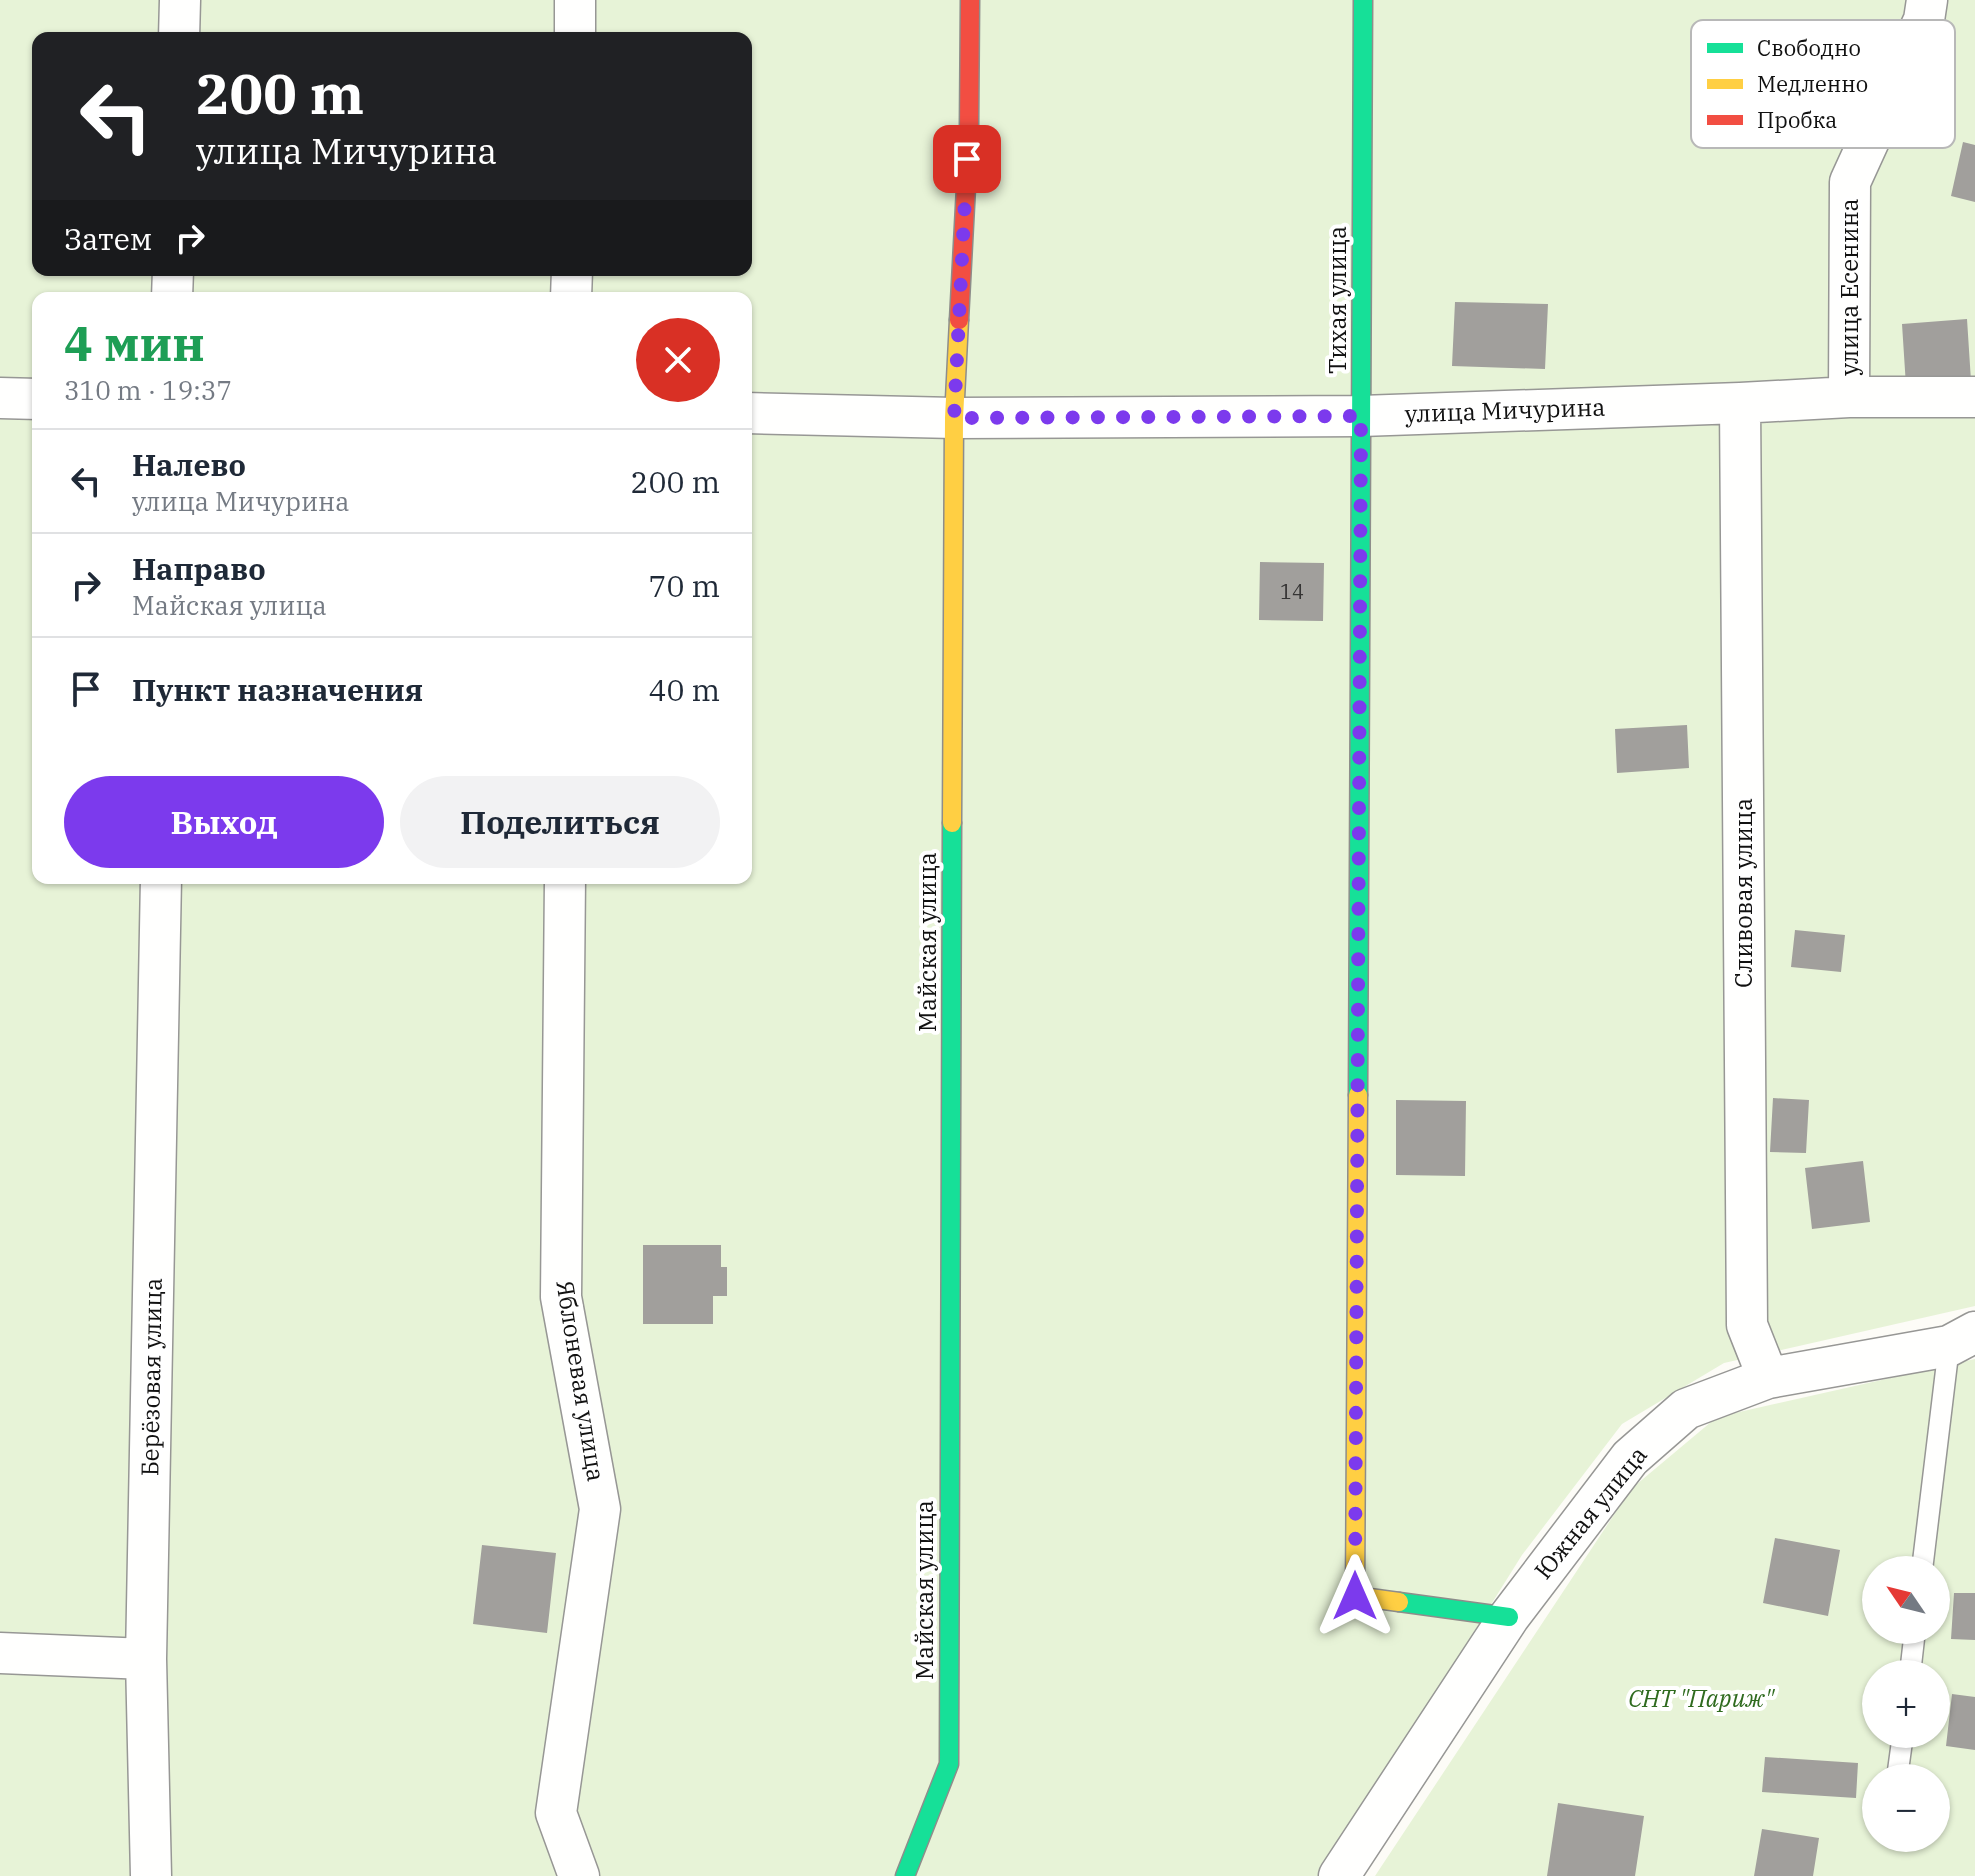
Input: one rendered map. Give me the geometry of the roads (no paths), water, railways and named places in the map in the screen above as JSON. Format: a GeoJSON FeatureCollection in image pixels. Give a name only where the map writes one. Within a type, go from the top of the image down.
{"type":"FeatureCollection","features":[{"type":"Feature","properties":{"kind":"street"},"geometry":{"type":"LineString","coordinates":[[179,32],[180,0]]}},
{"type":"Feature","properties":{"kind":"street"},"geometry":{"type":"LineString","coordinates":[[575,0],[575,32]]}},
{"type":"Feature","properties":{"kind":"street","name":"Майская улица"},"geometry":{"type":"LineString","coordinates":[[905,1876],[949,1764],[954,418],[969,130],[970,0]]}},
{"type":"Feature","properties":{"kind":"street","name":"Тихая улица"},"geometry":{"type":"LineString","coordinates":[[1363,0],[1355,1596],[1509,1617]]}},
{"type":"Feature","properties":{"kind":"street","name":"улица Есенина"},"geometry":{"type":"LineString","coordinates":[[1924,20],[1927,0]]}},
{"type":"Feature","properties":{"kind":"street","name":"улица Есенина"},"geometry":{"type":"LineString","coordinates":[[1849,397],[1850,182],[1866,148]]}},
{"type":"Feature","properties":{"kind":"street","name":"улица Мичурина"},"geometry":{"type":"LineString","coordinates":[[752,413],[954,418],[1361,416],[1849,397],[1975,397]]}},
{"type":"Feature","properties":{"kind":"street"},"geometry":{"type":"LineString","coordinates":[[0,398],[32,399]]}},
{"type":"Feature","properties":{"kind":"street","name":"Сливовая улица"},"geometry":{"type":"LineString","coordinates":[[1740,403],[1747,1325],[1768,1378]]}},
{"type":"Feature","properties":{"kind":"street","name":"Берёзовая улица"},"geometry":{"type":"LineString","coordinates":[[151,1876],[146,1659],[161,884]]}},
{"type":"Feature","properties":{"kind":"street","name":"Яблоневая улица"},"geometry":{"type":"LineString","coordinates":[[565,884],[561,1297],[600,1509],[556,1813],[579,1876]]}},
{"type":"Feature","properties":{"kind":"street","name":"Южная улица"},"geometry":{"type":"LineString","coordinates":[[1339,1876],[1509,1617],[1630,1458],[1686,1409],[1768,1378],[1962,1339]]}},
{"type":"Feature","properties":{"kind":"street"},"geometry":{"type":"LineString","coordinates":[[0,1653],[146,1659]]}},
{"type":"Feature","properties":{"kind":"lane"},"geometry":{"type":"LineString","coordinates":[[1924,1556],[1962,1339]]}},
{"type":"Feature","properties":{"kind":"park label","name":"СНТ \"Париж\""},"geometry":{"type":"Point","coordinates":[1701,1699]}}]}
